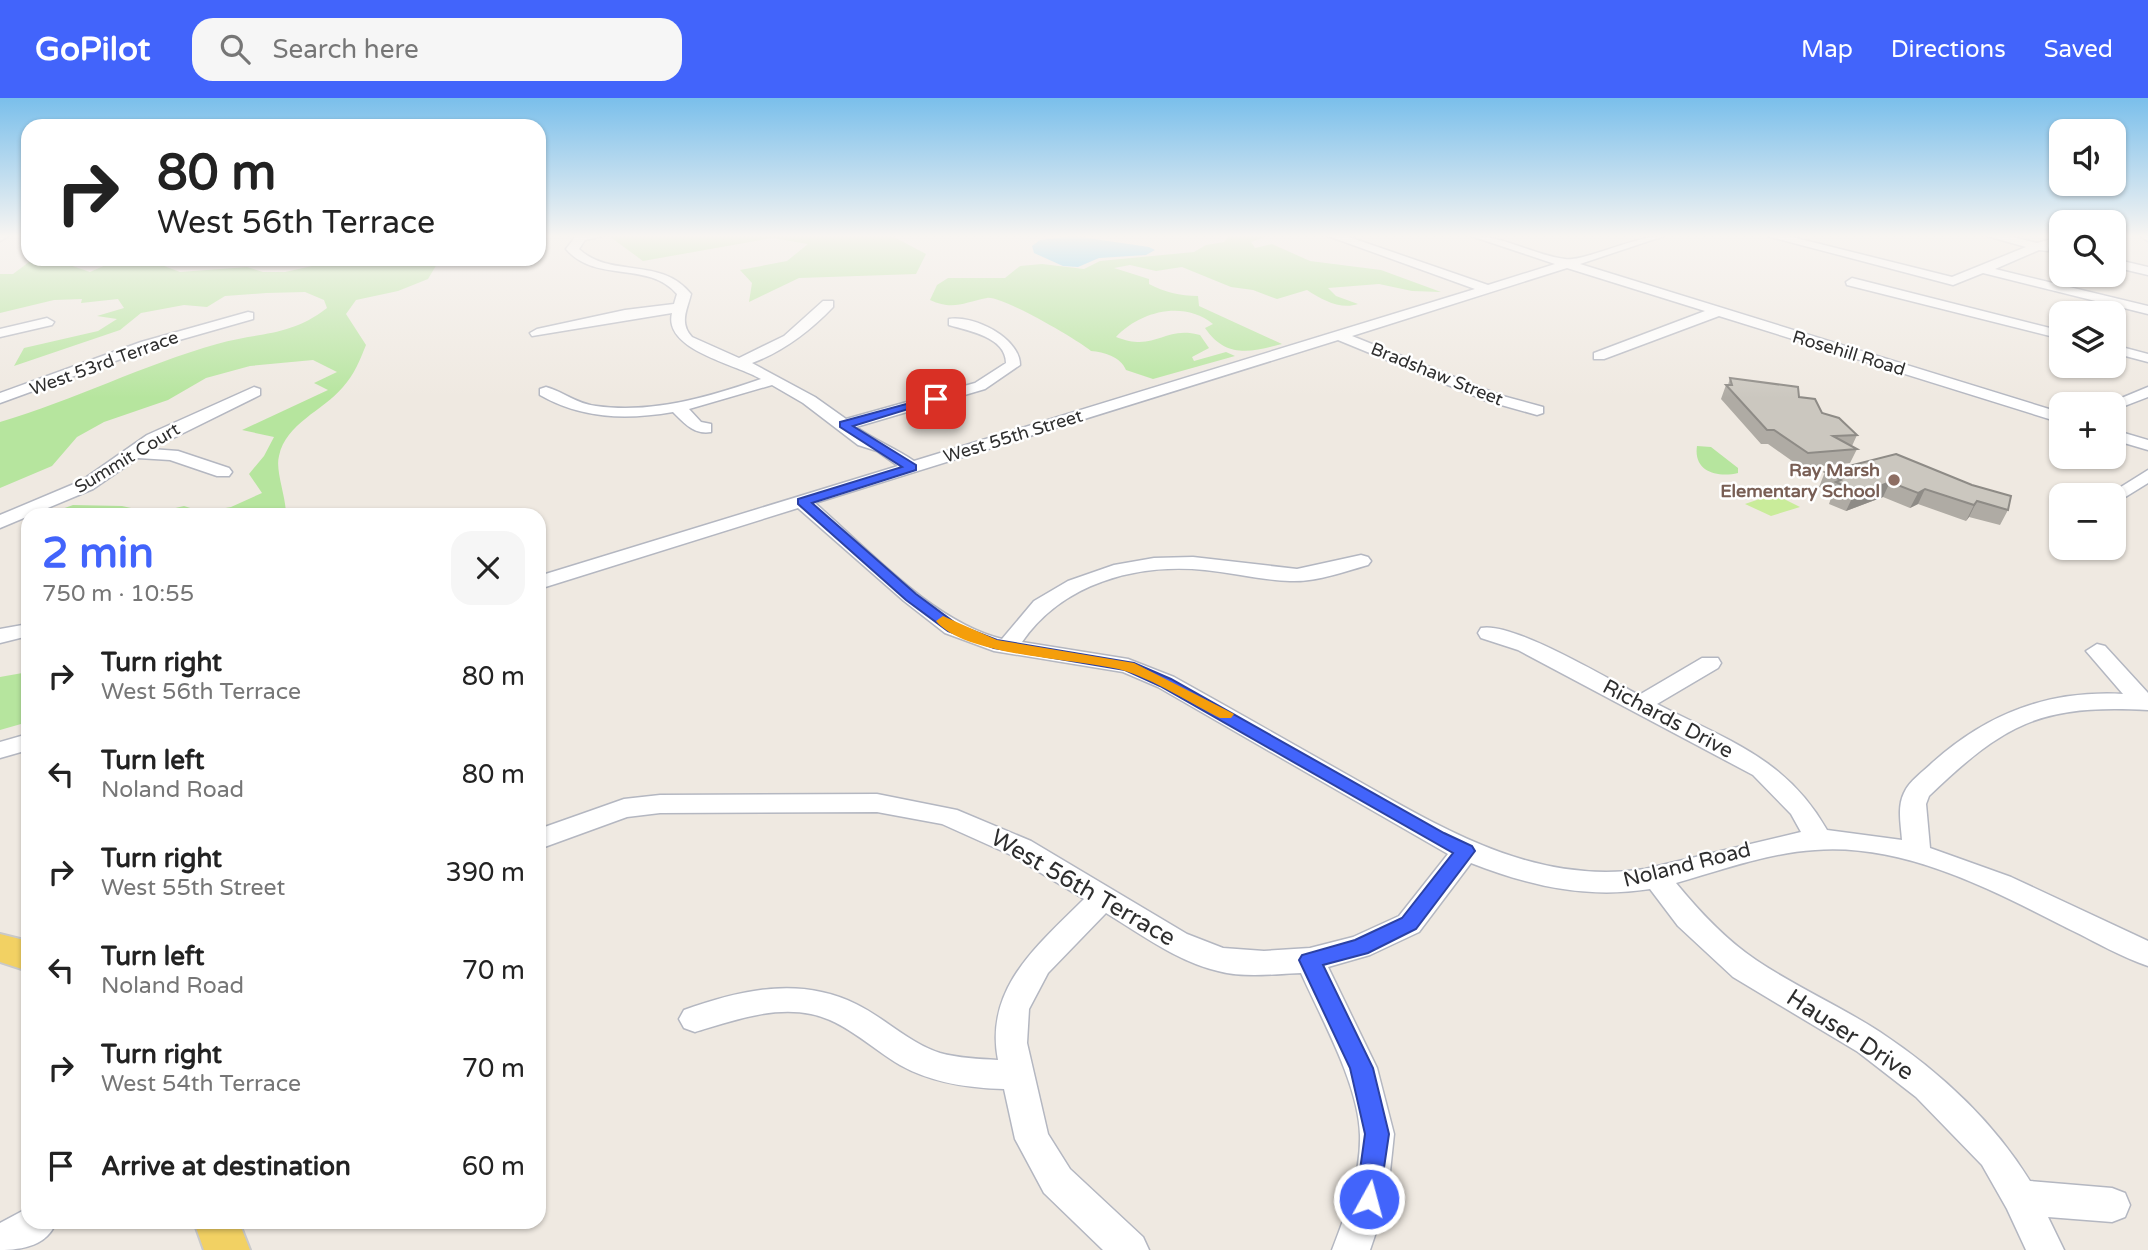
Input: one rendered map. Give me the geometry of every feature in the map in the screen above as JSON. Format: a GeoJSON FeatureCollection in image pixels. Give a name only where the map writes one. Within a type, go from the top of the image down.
{"type":"FeatureCollection","features":[{"type":"Feature","properties":{"kind":"main road"},"geometry":{"type":"LineString","coordinates":[[220,1229],[228,1250]]}},
{"type":"Feature","properties":{"kind":"street"},"geometry":{"type":"LineString","coordinates":[[682,290],[684,293],[675,321],[677,331],[687,340],[741,362],[774,380],[864,441],[883,447],[912,468]]}},
{"type":"Feature","properties":{"kind":"street","name":"West 55th Street"},"geometry":{"type":"LineString","coordinates":[[546,581],[1486,290]]}},
{"type":"Feature","properties":{"kind":"street","name":"Rosehill Road"},"geometry":{"type":"LineString","coordinates":[[1645,290],[2049,414]]}},
{"type":"Feature","properties":{"kind":"street"},"geometry":{"type":"LineString","coordinates":[[1887,290],[2049,332]]}},
{"type":"Feature","properties":{"kind":"street"},"geometry":{"type":"LineString","coordinates":[[2066,290],[2148,310]]}},
{"type":"Feature","properties":{"kind":"street"},"geometry":{"type":"LineString","coordinates":[[741,362],[781,347],[828,304]]}},
{"type":"Feature","properties":{"kind":"street"},"geometry":{"type":"LineString","coordinates":[[537,333],[625,314],[678,308]]}},
{"type":"Feature","properties":{"kind":"street"},"geometry":{"type":"LineString","coordinates":[[1599,356],[1716,312]]}},
{"type":"Feature","properties":{"kind":"street","name":"West 53rd Terrace"},"geometry":{"type":"LineString","coordinates":[[0,398],[146,345],[247,316]]}},
{"type":"Feature","properties":{"kind":"street"},"geometry":{"type":"LineString","coordinates":[[0,333],[47,322]]}},
{"type":"Feature","properties":{"kind":"street"},"geometry":{"type":"LineString","coordinates":[[954,322],[999,339],[1012,352],[1013,365]]}},
{"type":"Feature","properties":{"kind":"street","name":"Bradshaw Street"},"geometry":{"type":"LineString","coordinates":[[1338,335],[1493,398],[1537,410]]}},
{"type":"Feature","properties":{"kind":"street"},"geometry":{"type":"LineString","coordinates":[[2126,352],[2148,358]]}},
{"type":"Feature","properties":{"kind":"street"},"geometry":{"type":"LineString","coordinates":[[844,425],[980,386],[1013,365],[1032,366]]}},
{"type":"Feature","properties":{"kind":"street"},"geometry":{"type":"LineString","coordinates":[[546,392],[574,408],[625,412],[676,406],[774,380]]}},
{"type":"Feature","properties":{"kind":"street","name":"Summit Court"},"geometry":{"type":"LineString","coordinates":[[33,508],[87,485],[153,439],[254,392]]}},
{"type":"Feature","properties":{"kind":"street"},"geometry":{"type":"LineString","coordinates":[[2126,400],[2148,392]]}},
{"type":"Feature","properties":{"kind":"street"},"geometry":{"type":"LineString","coordinates":[[676,406],[695,425],[705,428]]}},
{"type":"Feature","properties":{"kind":"street"},"geometry":{"type":"LineString","coordinates":[[2126,439],[2148,445]]}},
{"type":"Feature","properties":{"kind":"street"},"geometry":{"type":"LineString","coordinates":[[864,441],[868,451],[894,473]]}},
{"type":"Feature","properties":{"kind":"street"},"geometry":{"type":"LineString","coordinates":[[134,453],[172,455],[223,472]]}},
{"type":"Feature","properties":{"kind":"street"},"geometry":{"type":"LineString","coordinates":[[2126,491],[2148,475]]}},
{"type":"Feature","properties":{"kind":"street","name":"Noland Road"},"geometry":{"type":"LineString","coordinates":[[803,502],[911,597],[953,628],[1008,646],[1128,666],[1166,682],[1465,851],[1568,881],[1623,883],[1762,846],[1819,840],[1864,843],[1917,854],[1960,869],[2148,954]]}},
{"type":"Feature","properties":{"kind":"street","name":"Summit Court"},"geometry":{"type":"LineString","coordinates":[[0,522],[21,513]]}},
{"type":"Feature","properties":{"kind":"street"},"geometry":{"type":"LineString","coordinates":[[1008,646],[1040,606],[1070,588],[1105,574],[1145,564],[1192,563],[1290,575],[1328,570],[1361,561]]}},
{"type":"Feature","properties":{"kind":"street"},"geometry":{"type":"LineString","coordinates":[[0,636],[21,632]]}},
{"type":"Feature","properties":{"kind":"street","name":"Richards Drive"},"geometry":{"type":"LineString","coordinates":[[1489,634],[1526,645],[1762,769],[1801,808],[1819,840]]}},
{"type":"Feature","properties":{"kind":"street"},"geometry":{"type":"LineString","coordinates":[[2097,651],[2146,703]]}},
{"type":"Feature","properties":{"kind":"street"},"geometry":{"type":"LineString","coordinates":[[1639,705],[1710,663]]}},
{"type":"Feature","properties":{"kind":"street"},"geometry":{"type":"LineString","coordinates":[[1917,854],[1913,804],[1917,792],[1996,724],[2021,712],[2051,704],[2095,700],[2146,703]]}},
{"type":"Feature","properties":{"kind":"street"},"geometry":{"type":"LineString","coordinates":[[0,750],[21,744]]}},
{"type":"Feature","properties":{"kind":"street","name":"West 56th Terrace"},"geometry":{"type":"LineString","coordinates":[[546,836],[578,822],[636,807],[877,803],[948,816],[980,829],[1021,848],[1177,942],[1220,960],[1264,964],[1310,960],[1360,947],[1409,924],[1465,851]]}},
{"type":"Feature","properties":{"kind":"street","name":"Hauser Drive"},"geometry":{"type":"LineString","coordinates":[[1655,876],[1688,918],[1744,968],[1869,1042],[1928,1087],[1994,1154],[2020,1197],[2045,1250]]}},
{"type":"Feature","properties":{"kind":"street"},"geometry":{"type":"LineString","coordinates":[[1103,898],[1037,965],[1013,1007],[1011,1043],[1032,1139],[1058,1181],[1130,1250]]}},
{"type":"Feature","properties":{"kind":"street"},"geometry":{"type":"LineString","coordinates":[[1310,960],[1362,1068],[1377,1134],[1369,1199],[1351,1250]]}},
{"type":"Feature","properties":{"kind":"street"},"geometry":{"type":"LineString","coordinates":[[695,1019],[765,1000],[810,1001],[845,1012],[927,1062],[963,1072],[1018,1075]]}},
{"type":"Feature","properties":{"kind":"street"},"geometry":{"type":"LineString","coordinates":[[2020,1197],[2112,1205]]}},
{"type":"Feature","properties":{"kind":"street"},"geometry":{"type":"LineString","coordinates":[[0,1243],[25,1229]]}},
{"type":"Feature","properties":{"kind":"green space"},"geometry":{"type":"Polygon","coordinates":[[[0,290],[401,290],[356,300],[346,314],[366,345],[347,382],[335,396],[297,426],[283,445],[278,469],[285,508],[225,508],[262,493],[249,474],[264,456],[274,437],[242,430],[328,390],[314,383],[337,372],[313,360],[250,366],[206,378],[168,400],[104,422],[77,437],[52,466],[0,488],[0,422],[189,352],[287,329],[327,308],[324,300],[305,292],[266,293],[225,296],[207,307],[184,305],[141,313],[120,330],[14,366],[24,348],[98,331],[117,319],[97,316],[124,308],[118,299],[81,303],[82,299],[54,300],[0,313],[0,290]]]}},
{"type":"Feature","properties":{"kind":"green space"},"geometry":{"type":"Polygon","coordinates":[[[751,290],[774,290],[749,302],[751,290]]]}},
{"type":"Feature","properties":{"kind":"green space"},"geometry":{"type":"Polygon","coordinates":[[[935,290],[1163,290],[1198,296],[1199,306],[1282,344],[1240,351],[1222,345],[1205,328],[1213,324],[1189,312],[1150,315],[1126,328],[1116,337],[1141,342],[1177,333],[1200,335],[1209,348],[1192,357],[1194,361],[1226,352],[1235,356],[1153,379],[1126,370],[1124,365],[1112,356],[1091,351],[1007,303],[987,298],[946,305],[930,300],[935,290]]]}},
{"type":"Feature","properties":{"kind":"green space"},"geometry":{"type":"Polygon","coordinates":[[[1253,290],[1330,290],[1336,296],[1358,304],[1338,305],[1307,290],[1277,299],[1253,290]]]}},
{"type":"Feature","properties":{"kind":"green space"},"geometry":{"type":"Polygon","coordinates":[[[1406,290],[1441,292],[1412,291],[1406,290]]]}},
{"type":"Feature","properties":{"kind":"green space"},"geometry":{"type":"Polygon","coordinates":[[[1697,446],[1711,447],[1738,468],[1738,473],[1723,475],[1708,471],[1699,462],[1697,446]]]}},
{"type":"Feature","properties":{"kind":"green space"},"geometry":{"type":"Polygon","coordinates":[[[1774,494],[1800,507],[1771,516],[1745,504],[1774,494]]]}},
{"type":"Feature","properties":{"kind":"green space"},"geometry":{"type":"Polygon","coordinates":[[[73,505],[131,508],[65,508],[73,505]]]}},
{"type":"Feature","properties":{"kind":"green space"},"geometry":{"type":"Polygon","coordinates":[[[21,673],[21,724],[0,730],[0,677],[21,673]]]}},
{"type":"Feature","properties":{"kind":"building"},"geometry":{"type":"Polygon","coordinates":[[[1730,378],[1798,387],[1799,397],[1815,399],[1822,413],[1839,418],[1857,435],[1833,436],[1857,449],[1808,453],[1774,430],[1767,430],[1726,385],[1732,385],[1730,378]]]}},
{"type":"Feature","properties":{"kind":"building"},"geometry":{"type":"Polygon","coordinates":[[[1896,454],[1972,485],[2011,496],[2008,510],[1977,501],[1974,505],[1925,489],[1918,493],[1890,482],[1853,496],[1835,488],[1843,485],[1836,482],[1841,480],[1825,472],[1896,454]]]}},
{"type":"Feature","properties":{"kind":"slow traffic"},"geometry":{"type":"LineString","coordinates":[[943,621],[953,628],[994,644],[1128,666],[1166,682],[1226,714]]}},
{"type":"Feature","properties":{"kind":"place","name":"Ray Marsh Elementary School"},"geometry":{"type":"Point","coordinates":[1894,480]}},
{"type":"Feature","properties":{"kind":"route"},"geometry":{"type":"LineString","coordinates":[[936,399],[844,425],[864,441],[883,447],[912,468],[803,502],[911,597],[953,628],[994,644],[1128,666],[1166,682],[1465,851],[1409,924],[1360,947],[1310,960],[1362,1068],[1377,1134],[1369,1199]]}}]}
